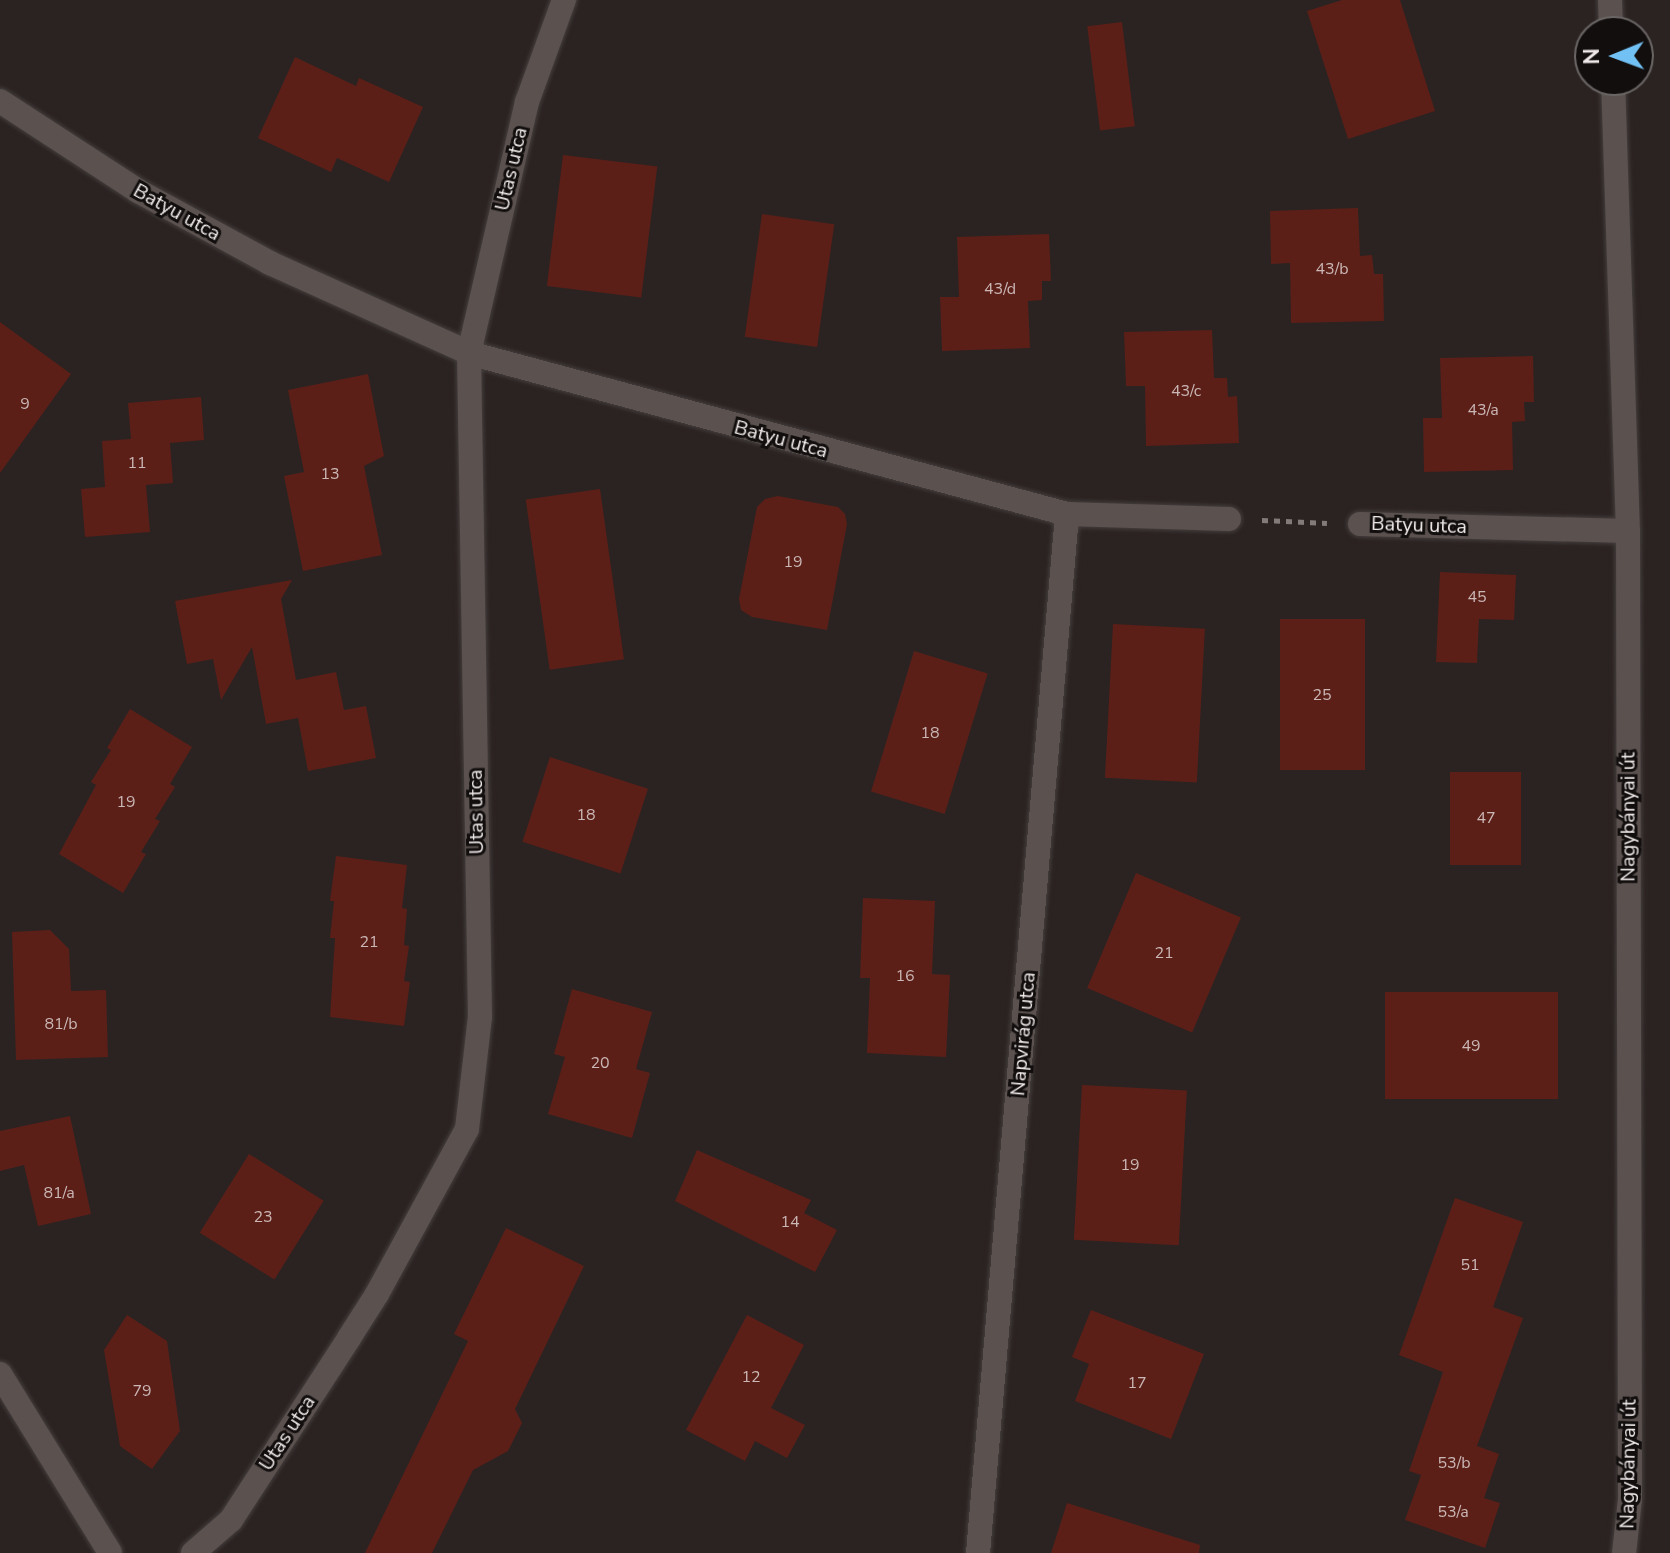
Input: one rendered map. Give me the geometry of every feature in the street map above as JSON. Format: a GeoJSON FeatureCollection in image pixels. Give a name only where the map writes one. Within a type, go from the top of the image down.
{"type":"FeatureCollection","features":[{"type":"Feature","properties":{"kind":"street","name":"Utas utca"},"geometry":{"type":"LineString","coordinates":[[193,1553],[231,1520],[356,1327],[467,1129],[480,1017],[469,353],[527,102],[564,0]]}},
{"type":"Feature","properties":{"kind":"street","name":"Nagybányai út"},"geometry":{"type":"LineString","coordinates":[[1614,96],[1628,531],[1630,1499],[1624,1553]]}},
{"type":"Feature","properties":{"kind":"street","name":"Batyu utca"},"geometry":{"type":"LineString","coordinates":[[0,101],[138,191],[270,263],[469,353],[1067,514],[1229,519]]}},
{"type":"Feature","properties":{"kind":"street","name":"Napvirág utca"},"geometry":{"type":"LineString","coordinates":[[978,1553],[1067,514]]}},
{"type":"Feature","properties":{"kind":"street","name":"Batyu utca"},"geometry":{"type":"LineString","coordinates":[[1360,524],[1628,531]]}},
{"type":"Feature","properties":{"kind":"street"},"geometry":{"type":"LineString","coordinates":[[0,1374],[110,1553]]}},
{"type":"Feature","properties":{"kind":"path","name":"Batyu utca"},"geometry":{"type":"LineString","coordinates":[[1229,519],[1360,524]]}},
{"type":"Feature","properties":{"kind":"building"},"geometry":{"type":"Polygon","coordinates":[[[1342,0],[1400,0],[1435,111],[1348,139],[1307,11],[1342,0]]]}},
{"type":"Feature","properties":{"kind":"building"},"geometry":{"type":"Polygon","coordinates":[[[1122,22],[1135,126],[1100,130],[1087,26],[1122,22]]]}},
{"type":"Feature","properties":{"kind":"building"},"geometry":{"type":"Polygon","coordinates":[[[295,57],[356,86],[359,78],[423,107],[389,182],[337,158],[331,172],[258,138],[295,57]]]}},
{"type":"Feature","properties":{"kind":"building"},"geometry":{"type":"Polygon","coordinates":[[[563,155],[657,167],[641,298],[547,286],[563,155]]]}},
{"type":"Feature","properties":{"kind":"building"},"geometry":{"type":"Polygon","coordinates":[[[1358,208],[1360,256],[1372,255],[1374,274],[1383,274],[1384,321],[1291,323],[1290,263],[1271,264],[1270,211],[1358,208]]]}},
{"type":"Feature","properties":{"kind":"building"},"geometry":{"type":"Polygon","coordinates":[[[762,214],[834,224],[817,347],[745,337],[762,214]]]}},
{"type":"Feature","properties":{"kind":"building"},"geometry":{"type":"Polygon","coordinates":[[[1049,234],[1051,281],[1042,281],[1042,300],[1028,301],[1030,348],[942,351],[940,297],[959,297],[957,237],[1049,234]]]}},
{"type":"Feature","properties":{"kind":"building"},"geometry":{"type":"Polygon","coordinates":[[[0,322],[71,374],[0,473],[0,322]]]}},
{"type":"Feature","properties":{"kind":"building"},"geometry":{"type":"Polygon","coordinates":[[[1212,330],[1214,378],[1227,378],[1228,397],[1237,396],[1239,443],[1146,446],[1145,386],[1126,386],[1124,332],[1212,330]]]}},
{"type":"Feature","properties":{"kind":"building"},"geometry":{"type":"Polygon","coordinates":[[[1533,356],[1534,402],[1524,402],[1525,421],[1512,422],[1513,470],[1424,472],[1423,418],[1442,418],[1440,358],[1533,356]]]}},
{"type":"Feature","properties":{"kind":"building"},"geometry":{"type":"Polygon","coordinates":[[[368,374],[384,456],[364,466],[382,555],[303,571],[284,476],[304,472],[288,390],[368,374]]]}},
{"type":"Feature","properties":{"kind":"building"},"geometry":{"type":"Polygon","coordinates":[[[201,397],[204,440],[170,443],[173,483],[146,485],[150,532],[85,537],[81,489],[105,487],[102,441],[131,439],[128,403],[201,397]]]}},
{"type":"Feature","properties":{"kind":"building"},"geometry":{"type":"Polygon","coordinates":[[[600,489],[624,659],[550,670],[526,499],[600,489]]]}},
{"type":"Feature","properties":{"kind":"building"},"geometry":{"type":"Polygon","coordinates":[[[778,496],[838,507],[845,514],[847,524],[827,630],[752,617],[741,610],[739,599],[757,507],[765,499],[778,496]]]}},
{"type":"Feature","properties":{"kind":"building"},"geometry":{"type":"Polygon","coordinates":[[[1440,572],[1516,575],[1514,620],[1479,619],[1477,663],[1436,662],[1440,572]]]}},
{"type":"Feature","properties":{"kind":"building"},"geometry":{"type":"Polygon","coordinates":[[[292,580],[281,599],[296,680],[336,672],[344,710],[366,706],[376,758],[308,771],[298,718],[266,724],[252,647],[221,700],[213,659],[187,664],[175,601],[292,580]]]}},
{"type":"Feature","properties":{"kind":"building"},"geometry":{"type":"Polygon","coordinates":[[[1280,619],[1365,619],[1365,770],[1280,770],[1280,619]]]}},
{"type":"Feature","properties":{"kind":"building"},"geometry":{"type":"Polygon","coordinates":[[[1113,624],[1205,629],[1197,783],[1105,778],[1113,624]]]}},
{"type":"Feature","properties":{"kind":"building"},"geometry":{"type":"Polygon","coordinates":[[[914,651],[988,674],[945,814],[871,792],[914,651]]]}},
{"type":"Feature","properties":{"kind":"building"},"geometry":{"type":"Polygon","coordinates":[[[130,709],[192,747],[170,784],[175,787],[155,819],[160,821],[141,852],[146,854],[123,893],[59,854],[96,785],[91,782],[111,750],[107,748],[130,709]]]}},
{"type":"Feature","properties":{"kind":"building"},"geometry":{"type":"Polygon","coordinates":[[[550,757],[648,789],[620,873],[522,842],[550,757]]]}},
{"type":"Feature","properties":{"kind":"building"},"geometry":{"type":"Polygon","coordinates":[[[1450,772],[1521,772],[1521,865],[1450,865],[1450,772]]]}},
{"type":"Feature","properties":{"kind":"building"},"geometry":{"type":"Polygon","coordinates":[[[336,856],[407,865],[402,908],[407,909],[404,945],[409,946],[404,981],[410,982],[404,1026],[330,1017],[335,938],[330,938],[334,901],[330,901],[336,856]]]}},
{"type":"Feature","properties":{"kind":"building"},"geometry":{"type":"Polygon","coordinates":[[[1136,873],[1241,918],[1192,1033],[1087,988],[1136,873]]]}},
{"type":"Feature","properties":{"kind":"building"},"geometry":{"type":"Polygon","coordinates":[[[863,898],[935,901],[932,974],[950,975],[946,1057],[867,1053],[870,978],[860,978],[863,898]]]}},
{"type":"Feature","properties":{"kind":"building"},"geometry":{"type":"Polygon","coordinates":[[[50,930],[69,949],[71,991],[106,990],[108,1057],[16,1060],[12,932],[50,930]]]}},
{"type":"Feature","properties":{"kind":"building"},"geometry":{"type":"Polygon","coordinates":[[[572,989],[652,1012],[636,1069],[650,1073],[632,1138],[548,1114],[565,1057],[554,1054],[572,989]]]}},
{"type":"Feature","properties":{"kind":"building"},"geometry":{"type":"Polygon","coordinates":[[[1385,992],[1558,992],[1558,1099],[1385,1099],[1385,992]]]}},
{"type":"Feature","properties":{"kind":"building"},"geometry":{"type":"Polygon","coordinates":[[[1082,1085],[1187,1090],[1179,1245],[1074,1240],[1082,1085]]]}},
{"type":"Feature","properties":{"kind":"building"},"geometry":{"type":"Polygon","coordinates":[[[70,1116],[91,1214],[38,1226],[24,1165],[0,1171],[0,1131],[70,1116]]]}},
{"type":"Feature","properties":{"kind":"building"},"geometry":{"type":"Polygon","coordinates":[[[697,1150],[811,1200],[804,1213],[837,1230],[815,1272],[675,1201],[697,1150]]]}},
{"type":"Feature","properties":{"kind":"building"},"geometry":{"type":"Polygon","coordinates":[[[249,1154],[324,1201],[274,1280],[200,1233],[249,1154]]]}},
{"type":"Feature","properties":{"kind":"building"},"geometry":{"type":"Polygon","coordinates":[[[1455,1198],[1523,1222],[1493,1307],[1523,1318],[1477,1446],[1499,1454],[1484,1498],[1500,1503],[1485,1548],[1405,1520],[1421,1475],[1409,1471],[1443,1372],[1399,1355],[1455,1198]]]}},
{"type":"Feature","properties":{"kind":"building"},"geometry":{"type":"Polygon","coordinates":[[[506,1228],[584,1266],[515,1409],[522,1423],[508,1451],[473,1470],[432,1553],[365,1553],[468,1341],[454,1334],[506,1228]]]}},
{"type":"Feature","properties":{"kind":"building"},"geometry":{"type":"Polygon","coordinates":[[[1091,1310],[1204,1354],[1171,1439],[1075,1401],[1089,1364],[1072,1357],[1091,1310]]]}},
{"type":"Feature","properties":{"kind":"building"},"geometry":{"type":"Polygon","coordinates":[[[127,1315],[167,1341],[180,1431],[152,1469],[120,1446],[104,1350],[127,1315]]]}},
{"type":"Feature","properties":{"kind":"building"},"geometry":{"type":"Polygon","coordinates":[[[747,1315],[804,1345],[771,1408],[805,1425],[787,1458],[755,1441],[745,1461],[686,1430],[747,1315]]]}},
{"type":"Feature","properties":{"kind":"building"},"geometry":{"type":"Polygon","coordinates":[[[1067,1503],[1200,1545],[1199,1553],[1051,1553],[1067,1503]]]}}]}
